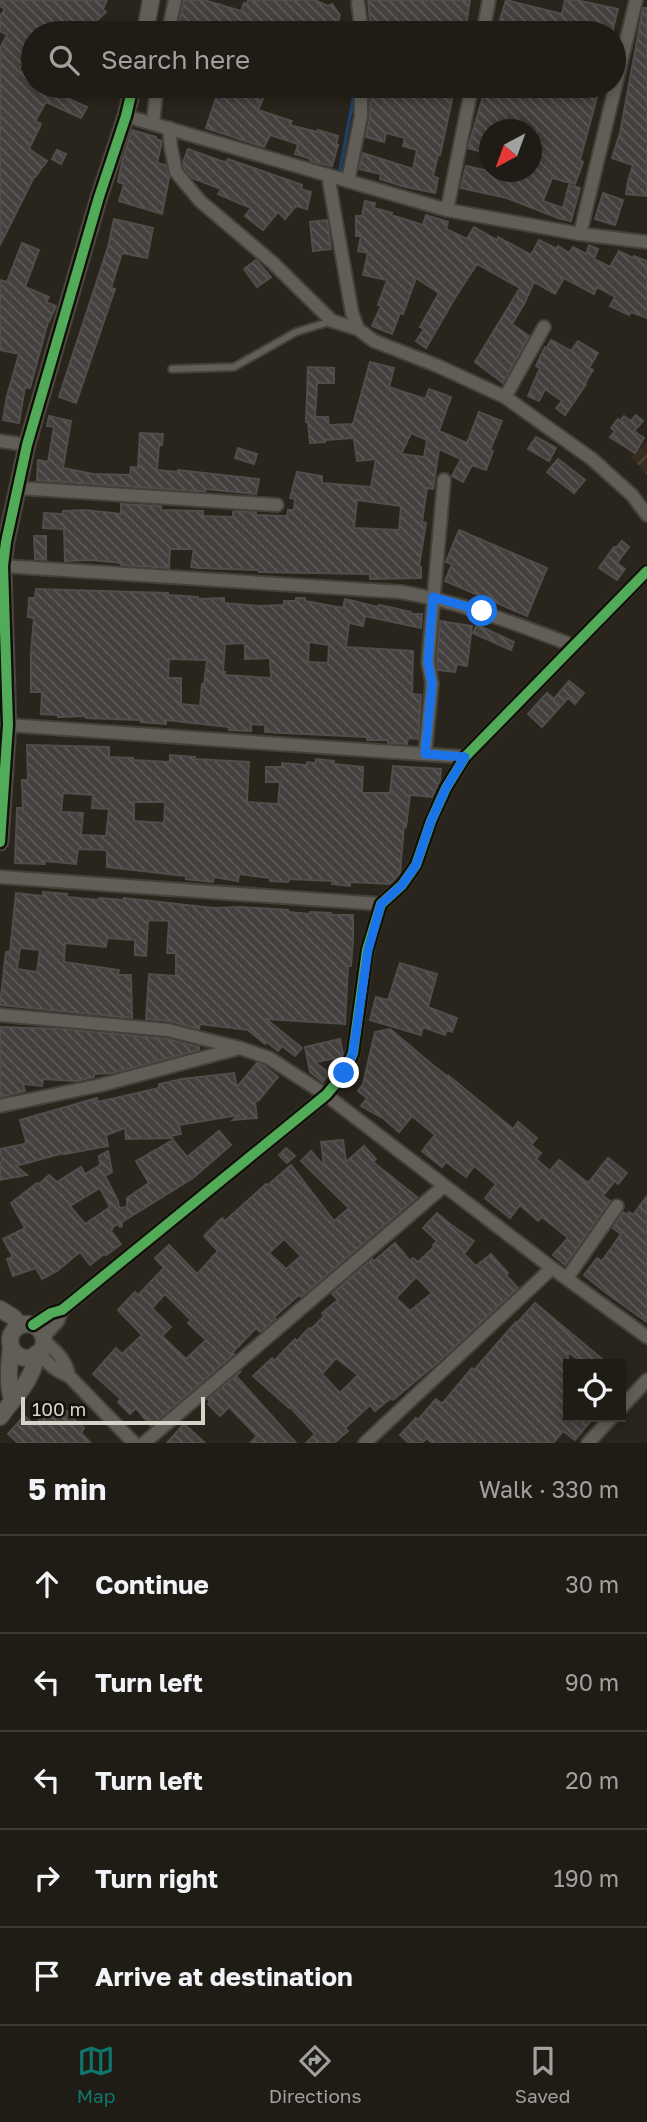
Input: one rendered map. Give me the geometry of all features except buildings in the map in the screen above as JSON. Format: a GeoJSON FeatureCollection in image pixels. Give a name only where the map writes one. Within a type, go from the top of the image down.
{"type":"FeatureCollection","features":[{"type":"Feature","properties":{"kind":"street"},"geometry":{"type":"LineString","coordinates":[[147,21],[151,0]]}},
{"type":"Feature","properties":{"kind":"street"},"geometry":{"type":"LineString","coordinates":[[170,21],[175,0]]}},
{"type":"Feature","properties":{"kind":"street"},"geometry":{"type":"LineString","coordinates":[[485,21],[489,0]]}},
{"type":"Feature","properties":{"kind":"street"},"geometry":{"type":"LineString","coordinates":[[626,42],[636,0]]}},
{"type":"Feature","properties":{"kind":"street"},"geometry":{"type":"LineString","coordinates":[[358,3],[360,21]]}},
{"type":"Feature","properties":{"kind":"street"},"geometry":{"type":"LineString","coordinates":[[0,842],[8,725],[3,542],[27,445],[130,98]]}},
{"type":"Feature","properties":{"kind":"street"},"geometry":{"type":"LineString","coordinates":[[153,123],[156,98]]}},
{"type":"Feature","properties":{"kind":"street"},"geometry":{"type":"LineString","coordinates":[[348,181],[361,116],[361,98]]}},
{"type":"Feature","properties":{"kind":"street"},"geometry":{"type":"LineString","coordinates":[[447,210],[470,98]]}},
{"type":"Feature","properties":{"kind":"street"},"geometry":{"type":"LineString","coordinates":[[580,234],[613,98]]}},
{"type":"Feature","properties":{"kind":"street"},"geometry":{"type":"LineString","coordinates":[[126,116],[447,210],[647,243]]}},
{"type":"Feature","properties":{"kind":"street"},"geometry":{"type":"LineString","coordinates":[[169,128],[176,172],[201,201],[272,262],[332,321],[359,329],[374,341],[438,366],[505,397],[592,459],[632,495],[647,514]]}},
{"type":"Feature","properties":{"kind":"street"},"geometry":{"type":"LineString","coordinates":[[328,175],[352,313],[359,329]]}},
{"type":"Feature","properties":{"kind":"street"},"geometry":{"type":"LineString","coordinates":[[505,397],[544,327]]}},
{"type":"Feature","properties":{"kind":"street"},"geometry":{"type":"LineString","coordinates":[[0,441],[27,445]]}},
{"type":"Feature","properties":{"kind":"street"},"geometry":{"type":"LineString","coordinates":[[425,754],[432,684],[428,662],[444,480]]}},
{"type":"Feature","properties":{"kind":"street"},"geometry":{"type":"LineString","coordinates":[[18,488],[277,505]]}},
{"type":"Feature","properties":{"kind":"street"},"geometry":{"type":"LineString","coordinates":[[3,566],[401,592],[433,597],[482,611],[572,645]]}},
{"type":"Feature","properties":{"kind":"street"},"geometry":{"type":"LineString","coordinates":[[7,1342],[20,1356],[27,1357],[36,1339],[58,1321],[62,1310],[326,1095],[344,1073],[353,1053],[368,950],[381,904],[402,885],[416,865],[446,788],[465,757],[647,571]]}},
{"type":"Feature","properties":{"kind":"street"},"geometry":{"type":"LineString","coordinates":[[8,725],[465,757]]}},
{"type":"Feature","properties":{"kind":"street"},"geometry":{"type":"LineString","coordinates":[[0,877],[381,904]]}},
{"type":"Feature","properties":{"kind":"street"},"geometry":{"type":"LineString","coordinates":[[0,1015],[168,1030],[269,1058],[326,1095],[647,1337]]}},
{"type":"Feature","properties":{"kind":"street"},"geometry":{"type":"LineString","coordinates":[[0,1106],[101,1085],[240,1048]]}},
{"type":"Feature","properties":{"kind":"street"},"geometry":{"type":"LineString","coordinates":[[144,1443],[444,1186]]}},
{"type":"Feature","properties":{"kind":"street"},"geometry":{"type":"LineString","coordinates":[[568,1278],[617,1206]]}},
{"type":"Feature","properties":{"kind":"street"},"geometry":{"type":"LineString","coordinates":[[365,1443],[552,1268]]}},
{"type":"Feature","properties":{"kind":"street"},"geometry":{"type":"LineString","coordinates":[[0,1309],[13,1317],[36,1339],[48,1364],[69,1376],[134,1443]]}},
{"type":"Feature","properties":{"kind":"street"},"geometry":{"type":"LineString","coordinates":[[12,1400],[7,1342],[13,1331],[36,1339]]}},
{"type":"Feature","properties":{"kind":"street"},"geometry":{"type":"LineString","coordinates":[[0,1417],[30,1377],[35,1366],[36,1339]]}},
{"type":"Feature","properties":{"kind":"street"},"geometry":{"type":"LineString","coordinates":[[626,1403],[647,1380]]}},
{"type":"Feature","properties":{"kind":"street"},"geometry":{"type":"LineString","coordinates":[[588,1443],[607,1422]]}},
{"type":"Feature","properties":{"kind":"lane"},"geometry":{"type":"LineString","coordinates":[[172,369],[233,367],[296,332],[332,321]]}},
{"type":"Feature","properties":{"kind":"shaded area"},"geometry":{"type":"Polygon","coordinates":[[[647,441],[647,475],[631,457],[647,441]]]}},
{"type":"Feature","properties":{"kind":"waterway"},"geometry":{"type":"LineString","coordinates":[[340,170],[353,98]]}},
{"type":"Feature","properties":{"kind":"cycle path"},"geometry":{"type":"LineString","coordinates":[[0,842],[8,725],[3,566],[6,542],[27,445],[130,98]]}},
{"type":"Feature","properties":{"kind":"cycle path"},"geometry":{"type":"LineString","coordinates":[[33,1325],[51,1313],[62,1310],[326,1095],[344,1074],[353,1053],[367,950],[381,904],[402,885],[416,865],[446,788],[465,757],[647,571]]}},
{"type":"Feature","properties":{"kind":"route"},"geometry":{"type":"LineString","coordinates":[[344,1073],[353,1053],[368,950],[381,904],[402,885],[416,865],[431,821],[446,788],[465,757],[425,754],[432,684],[428,662],[433,597],[482,611]]}}]}
